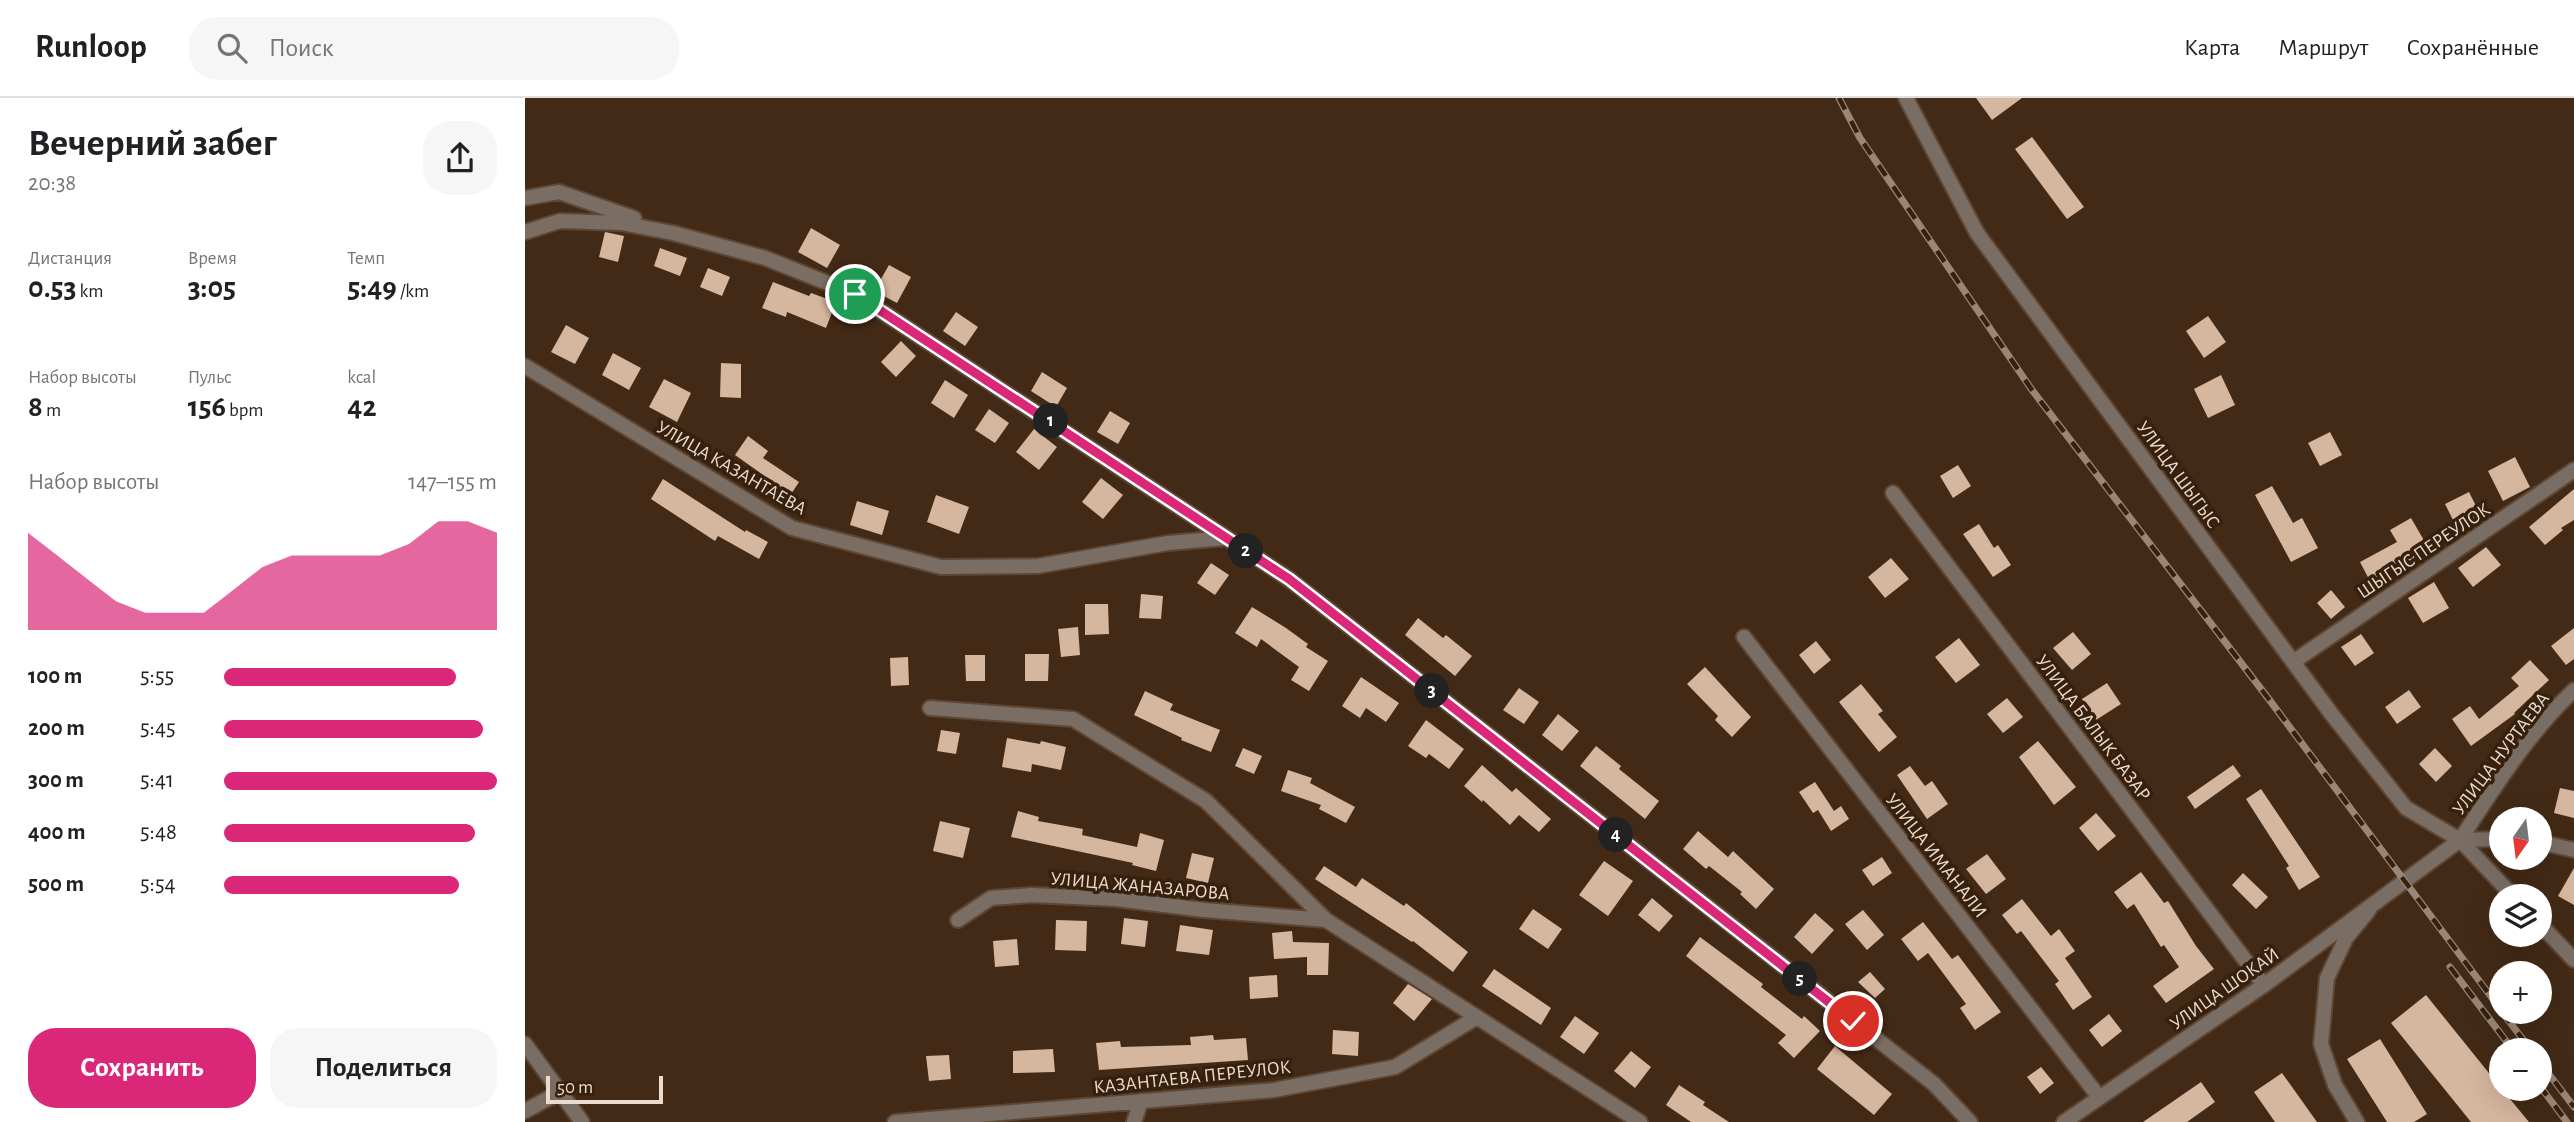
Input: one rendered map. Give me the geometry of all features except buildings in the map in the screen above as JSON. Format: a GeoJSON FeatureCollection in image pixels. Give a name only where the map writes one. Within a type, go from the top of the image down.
{"type":"FeatureCollection","features":[{"type":"Feature","properties":{"kind":"street","name":"УЛИЦА ШЫГЫС"},"geometry":{"type":"LineString","coordinates":[[1906,98],[1977,233],[2293,662],[2406,808],[2460,840],[2502,884]]}},
{"type":"Feature","properties":{"kind":"street"},"geometry":{"type":"LineString","coordinates":[[525,198],[559,191],[673,233]]}},
{"type":"Feature","properties":{"kind":"street"},"geometry":{"type":"LineString","coordinates":[[525,232],[560,220],[621,223],[673,233],[765,258],[855,294],[1289,579],[1912,1066],[1934,1084],[1970,1122]]}},
{"type":"Feature","properties":{"kind":"street","name":"УЛИЦА КАЗАНТАЕВА"},"geometry":{"type":"LineString","coordinates":[[525,366],[792,528],[941,567],[1038,566],[1168,543],[1226,538]]}},
{"type":"Feature","properties":{"kind":"street","name":"ШЫГЫС ПЕРЕУЛОК"},"geometry":{"type":"LineString","coordinates":[[2293,662],[2574,470]]}},
{"type":"Feature","properties":{"kind":"street","name":"УЛИЦА БАЛЫК БАЗАР"},"geometry":{"type":"LineString","coordinates":[[1893,493],[2265,985]]}},
{"type":"Feature","properties":{"kind":"street","name":"УЛИЦА ИМАНАЛИ"},"geometry":{"type":"LineString","coordinates":[[1744,637],[2099,1097]]}},
{"type":"Feature","properties":{"kind":"street","name":"УЛИЦА НУРТАЕВА"},"geometry":{"type":"LineString","coordinates":[[2460,840],[2500,778],[2554,709],[2574,690]]}},
{"type":"Feature","properties":{"kind":"street"},"geometry":{"type":"LineString","coordinates":[[2554,709],[2574,702]]}},
{"type":"Feature","properties":{"kind":"street","name":"УЛИЦА ЖАНАЗАРОВА"},"geometry":{"type":"LineString","coordinates":[[930,708],[1073,719],[1206,801],[1326,920],[1640,1122]]}},
{"type":"Feature","properties":{"kind":"street"},"geometry":{"type":"LineString","coordinates":[[2460,840],[2489,839]]}},
{"type":"Feature","properties":{"kind":"street","name":"УЛИЦА ШОКАЙ"},"geometry":{"type":"LineString","coordinates":[[2064,1122],[2265,985],[2460,840]]}},
{"type":"Feature","properties":{"kind":"street"},"geometry":{"type":"LineString","coordinates":[[2552,845],[2574,850]]}},
{"type":"Feature","properties":{"kind":"street","name":"УЛИЦА ЖАНАЗАРОВА"},"geometry":{"type":"LineString","coordinates":[[958,920],[991,898],[1031,895],[1116,899],[1204,910],[1326,920]]}},
{"type":"Feature","properties":{"kind":"street"},"geometry":{"type":"LineString","coordinates":[[2357,1122],[2335,1085],[2321,1044],[2327,978],[2346,938],[2379,899]]}},
{"type":"Feature","properties":{"kind":"street"},"geometry":{"type":"LineString","coordinates":[[2552,937],[2574,960]]}},
{"type":"Feature","properties":{"kind":"street","name":"КАЗАНТАЕВА ПЕРЕУЛОК"},"geometry":{"type":"LineString","coordinates":[[895,1122],[1274,1090],[1395,1067],[1477,1017]]}},
{"type":"Feature","properties":{"kind":"street"},"geometry":{"type":"LineString","coordinates":[[525,1044],[582,1122]]}},
{"type":"Feature","properties":{"kind":"street"},"geometry":{"type":"LineString","coordinates":[[525,1111],[560,1092]]}},
{"type":"Feature","properties":{"kind":"street"},"geometry":{"type":"LineString","coordinates":[[1135,1122],[1140,1101]]}},
{"type":"Feature","properties":{"kind":"railway"},"geometry":{"type":"LineString","coordinates":[[1839,98],[1860,138],[2032,390],[2268,698],[2489,994]]}},
{"type":"Feature","properties":{"kind":"railway"},"geometry":{"type":"LineString","coordinates":[[2450,967],[2504,1038]]}},
{"type":"Feature","properties":{"kind":"railway"},"geometry":{"type":"LineString","coordinates":[[2511,1024],[2522,1038]]}},
{"type":"Feature","properties":{"kind":"railway"},"geometry":{"type":"LineString","coordinates":[[2552,1078],[2574,1107]]}},
{"type":"Feature","properties":{"kind":"railway"},"geometry":{"type":"LineString","coordinates":[[2551,1101],[2567,1122]]}},
{"type":"Feature","properties":{"kind":"route"},"geometry":{"type":"LineString","coordinates":[[855,294],[1289,579],[1853,1021]]}}]}
